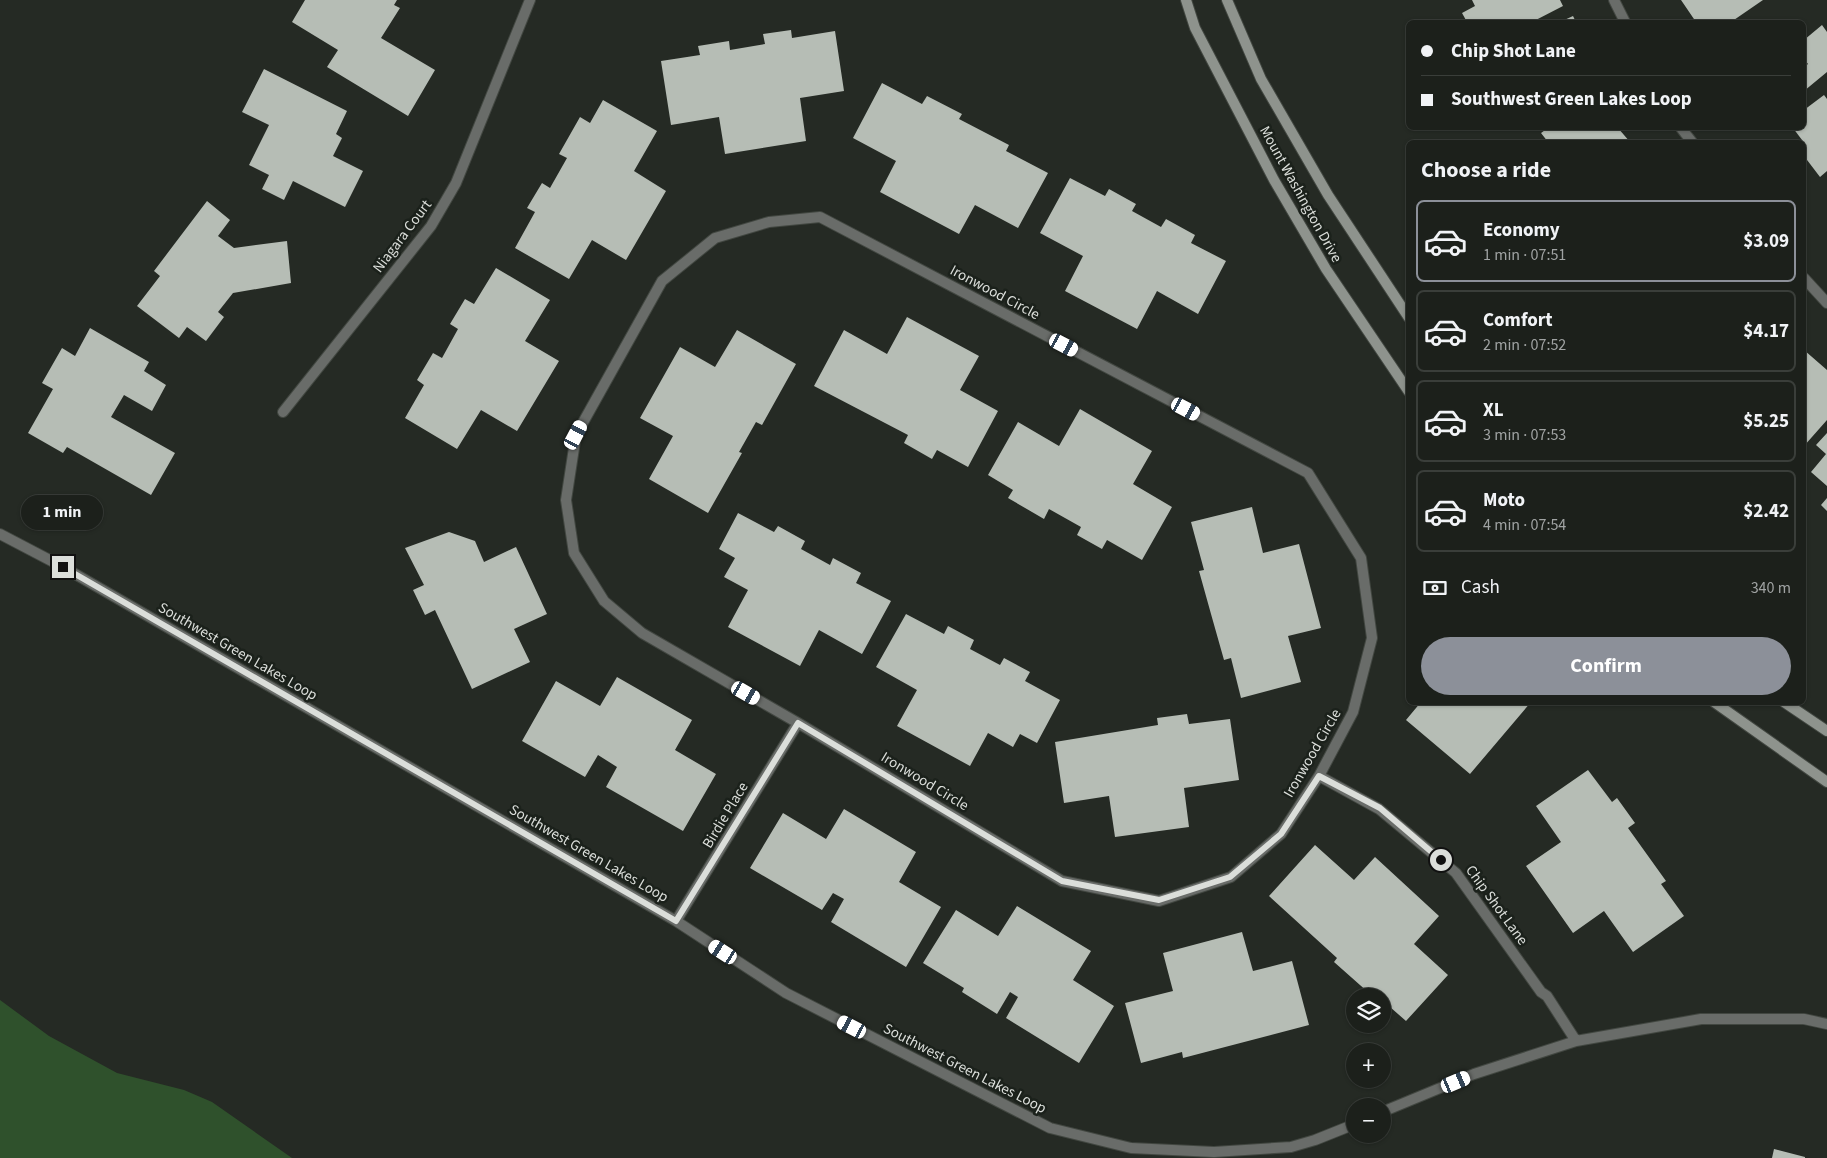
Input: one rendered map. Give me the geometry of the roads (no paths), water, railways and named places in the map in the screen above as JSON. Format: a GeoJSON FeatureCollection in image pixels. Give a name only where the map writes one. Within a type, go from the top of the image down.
{"type":"FeatureCollection","features":[{"type":"Feature","properties":{"kind":"main road","name":"Mount Washington Drive"},"geometry":{"type":"LineString","coordinates":[[1186,0],[1195,28],[1274,180],[1326,269],[1406,388]]}},
{"type":"Feature","properties":{"kind":"main road","name":"Mount Washington Drive"},"geometry":{"type":"LineString","coordinates":[[1227,0],[1262,79],[1323,187],[1406,313]]}},
{"type":"Feature","properties":{"kind":"main road"},"geometry":{"type":"LineString","coordinates":[[1718,705],[1827,782]]}},
{"type":"Feature","properties":{"kind":"main road"},"geometry":{"type":"LineString","coordinates":[[1788,705],[1827,731]]}},
{"type":"Feature","properties":{"kind":"street","name":"Niagara Court"},"geometry":{"type":"LineString","coordinates":[[283,412],[431,226],[456,183],[530,0]]}},
{"type":"Feature","properties":{"kind":"street"},"geometry":{"type":"LineString","coordinates":[[1614,0],[1625,20]]}},
{"type":"Feature","properties":{"kind":"street"},"geometry":{"type":"LineString","coordinates":[[1683,130],[1690,140]]}},
{"type":"Feature","properties":{"kind":"street","name":"Ironwood Circle"},"geometry":{"type":"LineString","coordinates":[[820,217],[1308,473],[1361,558],[1372,638],[1353,712],[1319,776],[1281,834],[1230,877],[1159,900],[1062,881],[798,723],[642,634],[604,601],[574,553],[566,500],[576,435],[662,281],[715,238],[769,222],[820,217]]}},
{"type":"Feature","properties":{"kind":"street"},"geometry":{"type":"LineString","coordinates":[[1806,280],[1827,303]]}},
{"type":"Feature","properties":{"kind":"street","name":"Southwest Green Lakes Loop"},"geometry":{"type":"LineString","coordinates":[[0,534],[63,567],[676,921],[786,993],[1050,1128],[1131,1148],[1214,1152],[1291,1147],[1346,1128]]}},
{"type":"Feature","properties":{"kind":"street","name":"Birdie Place"},"geometry":{"type":"LineString","coordinates":[[676,921],[798,723]]}},
{"type":"Feature","properties":{"kind":"street","name":"Chip Shot Lane"},"geometry":{"type":"LineString","coordinates":[[1319,776],[1380,808],[1456,872],[1541,992],[1547,996],[1576,1041]]}},
{"type":"Feature","properties":{"kind":"street"},"geometry":{"type":"LineString","coordinates":[[1391,1108],[1474,1074],[1576,1041],[1701,1019],[1804,1019],[1827,1024]]}}]}
